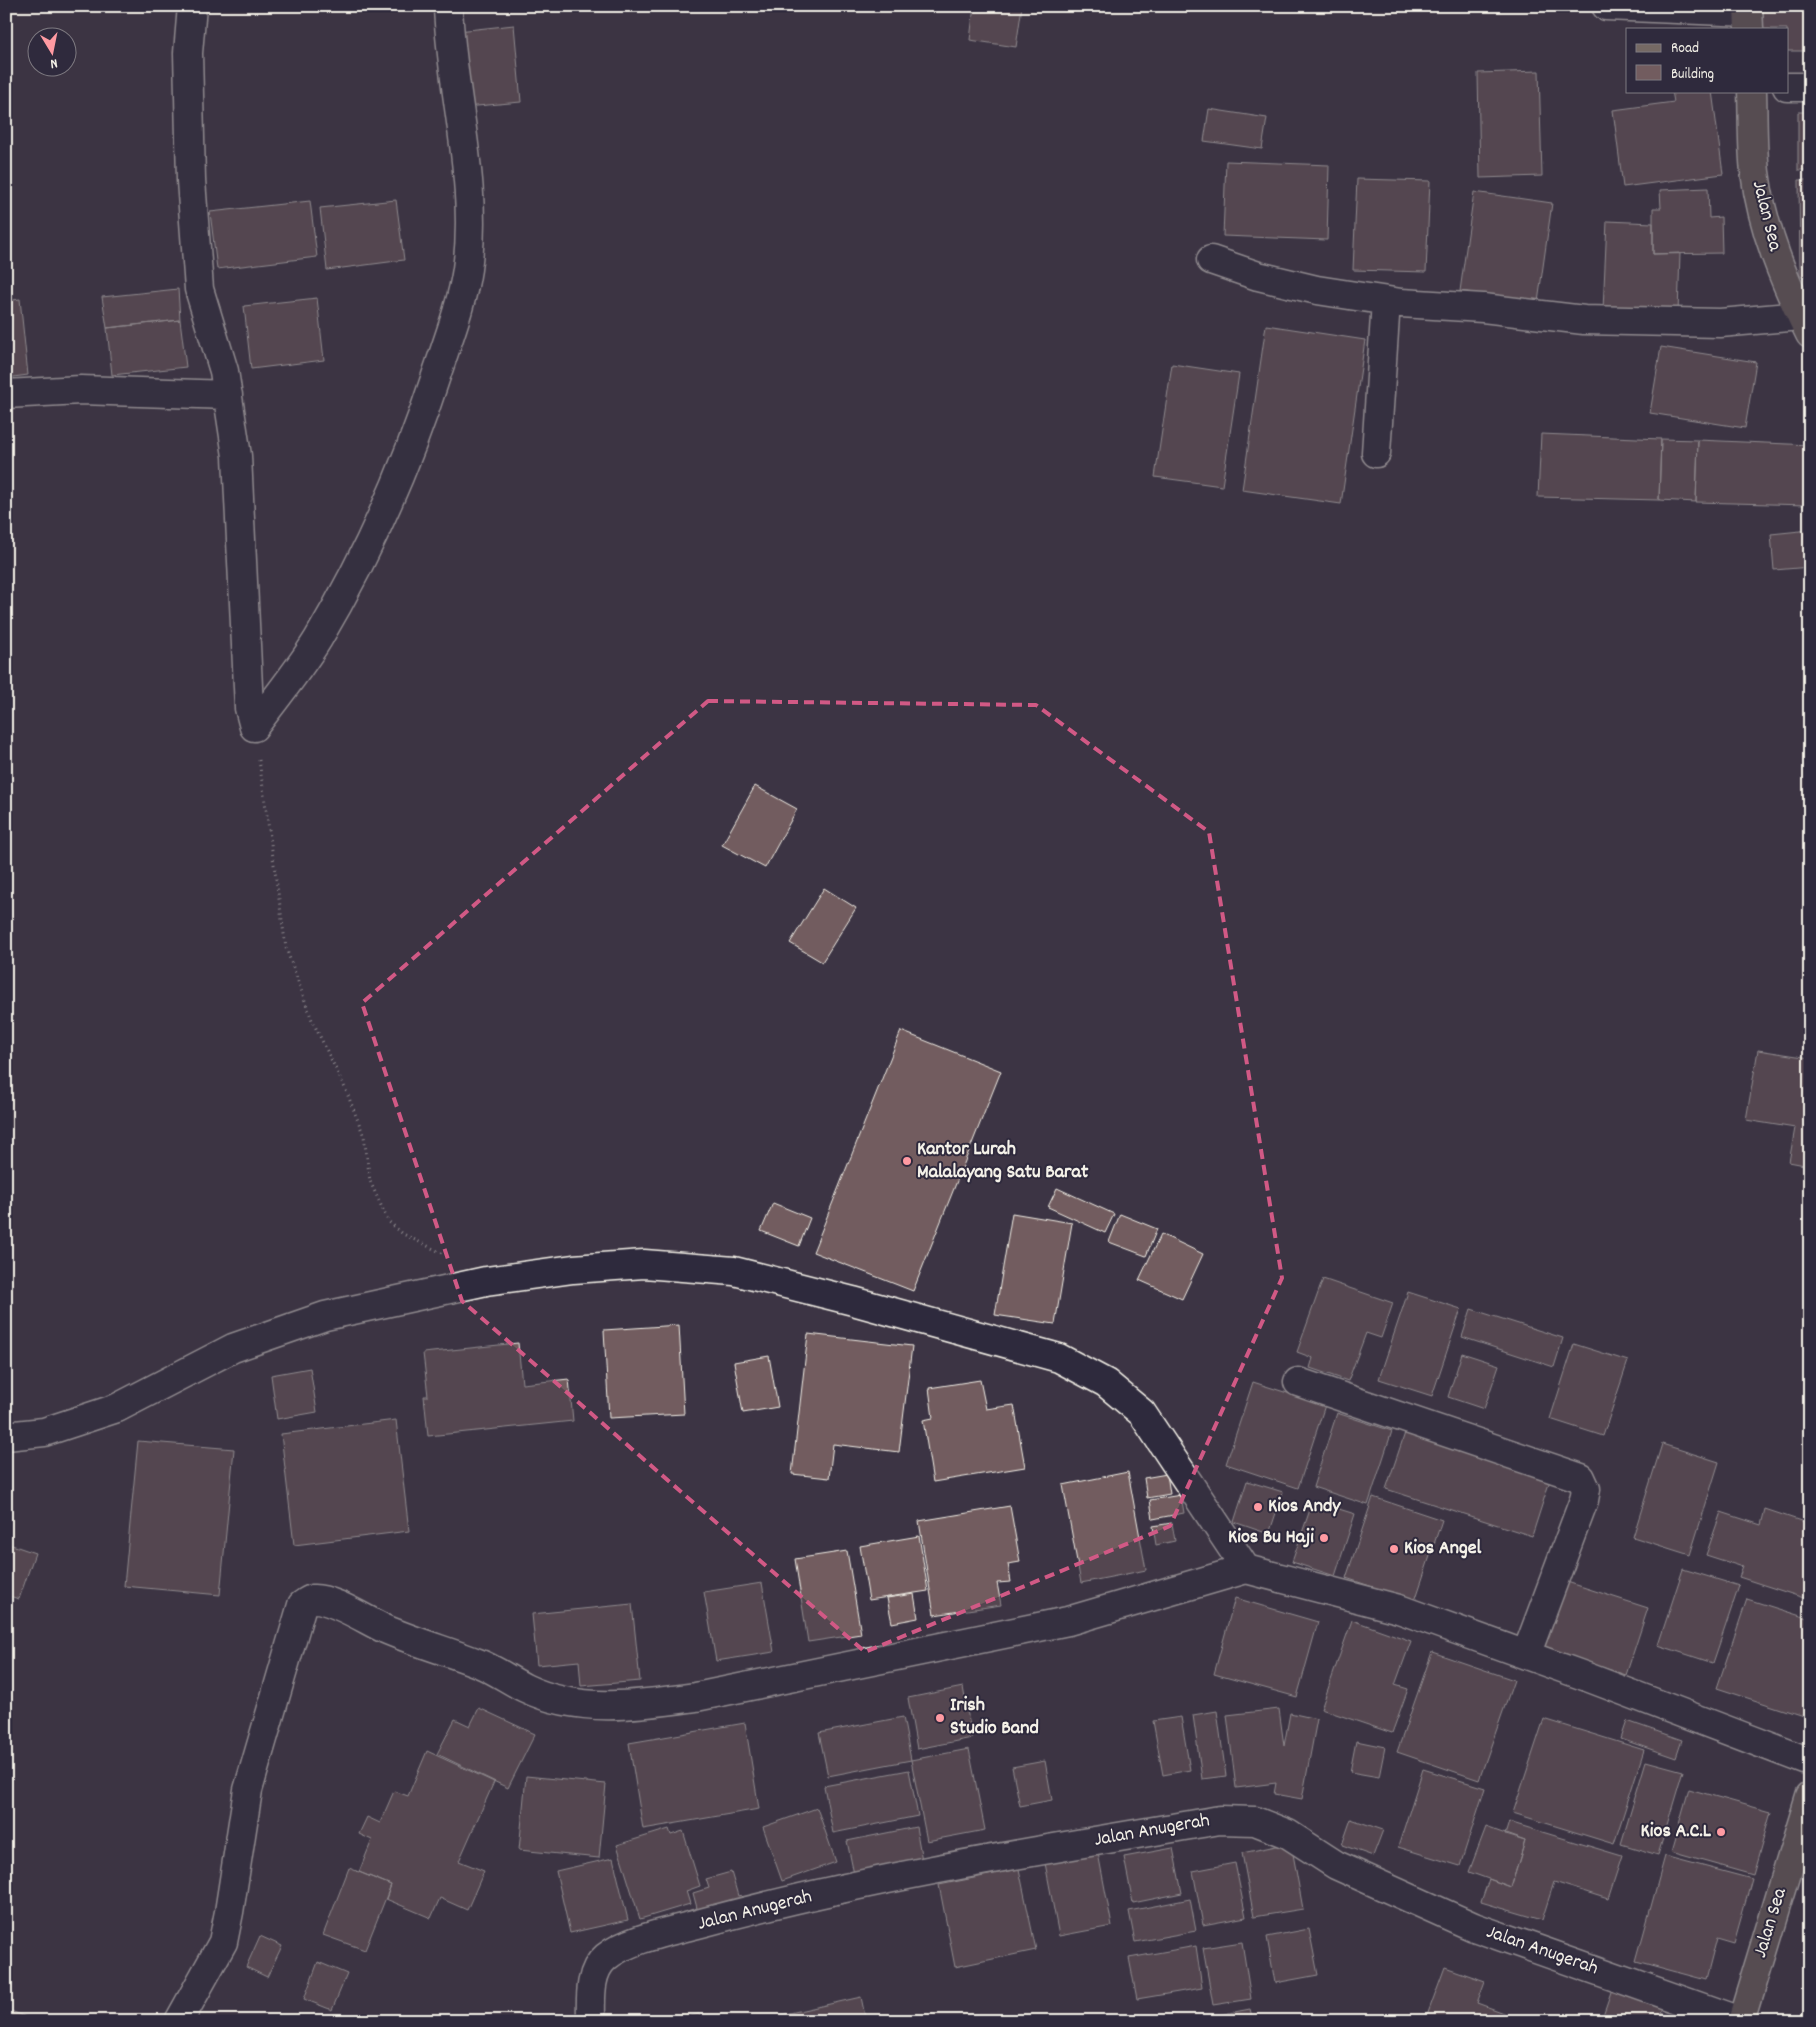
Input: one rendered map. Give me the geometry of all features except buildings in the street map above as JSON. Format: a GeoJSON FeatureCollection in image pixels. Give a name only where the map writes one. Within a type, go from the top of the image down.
{"type":"FeatureCollection","features":[{"type":"Feature","properties":{"kind":"main road","name":"Jalan Sea"},"geometry":{"type":"LineString","coordinates":[[1752,92],[1755,172],[1764,216],[1780,271],[1805,325]]}},
{"type":"Feature","properties":{"kind":"main road","name":"Jalan Sea"},"geometry":{"type":"LineString","coordinates":[[1741,2021],[1803,1842],[1810,1797]]}},
{"type":"Feature","properties":{"kind":"street"},"geometry":{"type":"LineString","coordinates":[[192,6],[188,53],[190,141],[199,289],[224,371],[237,456],[250,708],[254,727]]}},
{"type":"Feature","properties":{"kind":"street"},"geometry":{"type":"LineString","coordinates":[[254,727],[290,681],[317,639],[361,557],[397,482],[428,402],[453,325],[467,269],[469,204],[448,6]]}},
{"type":"Feature","properties":{"kind":"street"},"geometry":{"type":"LineString","coordinates":[[1606,6],[1748,16]]}},
{"type":"Feature","properties":{"kind":"street"},"geometry":{"type":"LineString","coordinates":[[1788,86],[1810,87]]}},
{"type":"Feature","properties":{"kind":"street"},"geometry":{"type":"LineString","coordinates":[[1211,260],[1258,276],[1317,290],[1386,301],[1483,308],[1584,320],[1805,325]]}},
{"type":"Feature","properties":{"kind":"street"},"geometry":{"type":"LineString","coordinates":[[1376,453],[1386,301]]}},
{"type":"Feature","properties":{"kind":"street"},"geometry":{"type":"LineString","coordinates":[[6,394],[81,390],[228,395]]}},
{"type":"Feature","properties":{"kind":"street"},"geometry":{"type":"LineString","coordinates":[[6,1436],[44,1432],[117,1408],[233,1348],[325,1316],[486,1281],[573,1269],[644,1264],[734,1271],[853,1301],[1059,1358],[1106,1383],[1142,1413],[1246,1569]]}},
{"type":"Feature","properties":{"kind":"street"},"geometry":{"type":"LineString","coordinates":[[1298,1382],[1581,1478],[1586,1489],[1584,1500],[1526,1655]]}},
{"type":"Feature","properties":{"kind":"street"},"geometry":{"type":"LineString","coordinates":[[179,2021],[222,1942],[230,1912],[248,1790],[302,1605],[310,1599],[340,1607],[385,1629],[479,1663],[525,1688],[556,1699],[603,1706],[638,1705],[696,1697],[1068,1621],[1246,1569],[1399,1609],[1810,1762]]}},
{"type":"Feature","properties":{"kind":"street","name":"Jalan Anugerah"},"geometry":{"type":"LineString","coordinates":[[590,2021],[592,1981],[605,1958],[630,1944],[756,1908],[865,1885],[996,1858],[1220,1820],[1255,1821],[1288,1834],[1336,1865],[1474,1927],[1741,2021]]}},
{"type":"Feature","properties":{"kind":"path"},"geometry":{"type":"LineString","coordinates":[[254,727],[286,948],[312,1020],[345,1088],[364,1136],[370,1181],[377,1200],[388,1221],[403,1234],[435,1248],[486,1281]]}},
{"type":"Feature","properties":{"kind":"highlighted area"},"geometry":{"type":"Polygon","coordinates":[[[708,701],[1036,705],[1209,832],[1282,1278],[1170,1526],[865,1652],[462,1301],[362,1003],[708,701]]]}},
{"type":"Feature","properties":{"kind":"place","name":"Kantor Lurah Malalayang Satu Barat"},"geometry":{"type":"Point","coordinates":[907,1161]}},
{"type":"Feature","properties":{"kind":"place","name":"Kios Andy"},"geometry":{"type":"Point","coordinates":[1258,1507]}},
{"type":"Feature","properties":{"kind":"place","name":"Kios Bu Haji"},"geometry":{"type":"Point","coordinates":[1324,1538]}},
{"type":"Feature","properties":{"kind":"place","name":"Kios Angel"},"geometry":{"type":"Point","coordinates":[1394,1549]}},
{"type":"Feature","properties":{"kind":"place","name":"Irish Studio Band"},"geometry":{"type":"Point","coordinates":[940,1718]}},
{"type":"Feature","properties":{"kind":"place","name":"Kios A.C.L"},"geometry":{"type":"Point","coordinates":[1721,1832]}}]}
